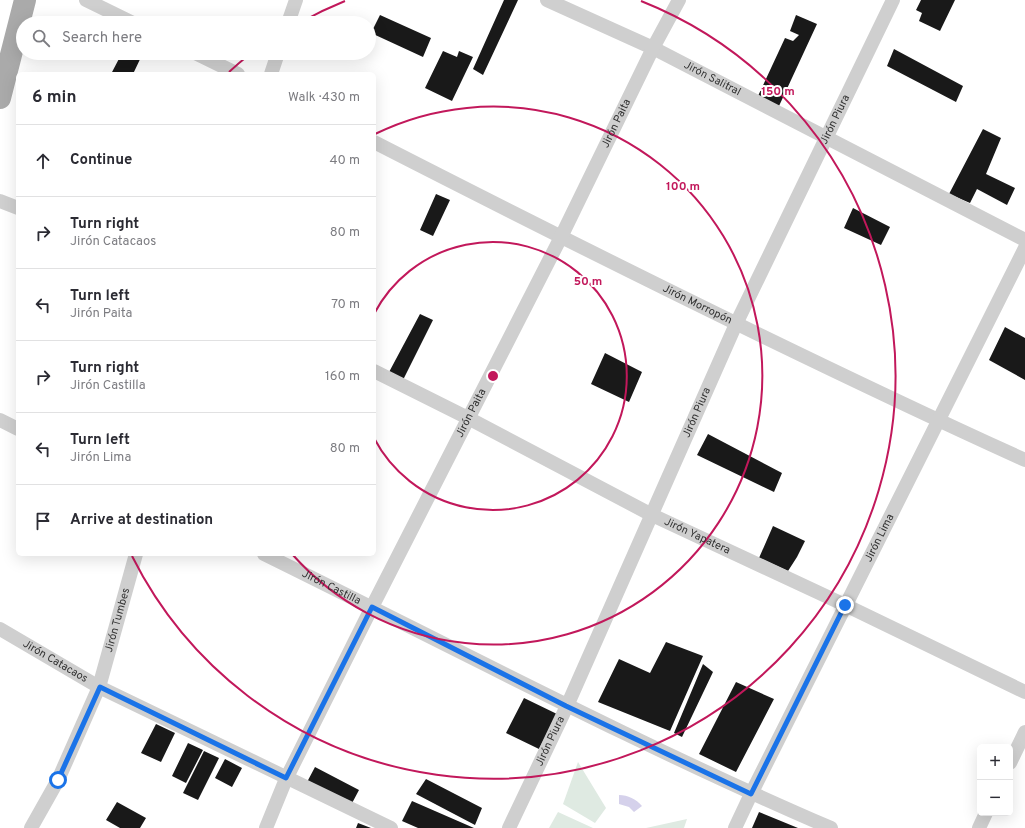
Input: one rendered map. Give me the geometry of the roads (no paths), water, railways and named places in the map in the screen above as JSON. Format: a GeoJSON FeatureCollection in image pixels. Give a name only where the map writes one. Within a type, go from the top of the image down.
{"type":"FeatureCollection","features":[{"type":"Feature","properties":{"kind":"main road"},"geometry":{"type":"LineString","coordinates":[[20,16],[24,0]]}},
{"type":"Feature","properties":{"kind":"main road"},"geometry":{"type":"LineString","coordinates":[[0,98],[16,33]]}},
{"type":"Feature","properties":{"kind":"street"},"geometry":{"type":"LineString","coordinates":[[86,0],[119,16]]}},
{"type":"Feature","properties":{"kind":"street"},"geometry":{"type":"LineString","coordinates":[[290,16],[296,0]]}},
{"type":"Feature","properties":{"kind":"street","name":"Jirón Salitral"},"geometry":{"type":"LineString","coordinates":[[547,0],[653,48],[1025,240]]}},
{"type":"Feature","properties":{"kind":"street","name":"Jirón Paita"},"geometry":{"type":"LineString","coordinates":[[266,828],[286,778],[561,237],[653,48],[679,0]]}},
{"type":"Feature","properties":{"kind":"street","name":"Jirón Piura"},"geometry":{"type":"LineString","coordinates":[[509,828],[566,706],[736,324],[893,0]]}},
{"type":"Feature","properties":{"kind":"street"},"geometry":{"type":"LineString","coordinates":[[209,60],[234,72]]}},
{"type":"Feature","properties":{"kind":"street"},"geometry":{"type":"LineString","coordinates":[[272,72],[276,60]]}},
{"type":"Feature","properties":{"kind":"street","name":"Jirón Morropón"},"geometry":{"type":"LineString","coordinates":[[376,143],[736,324],[1025,460]]}},
{"type":"Feature","properties":{"kind":"street"},"geometry":{"type":"LineString","coordinates":[[0,201],[16,207]]}},
{"type":"Feature","properties":{"kind":"street","name":"Jirón Lima"},"geometry":{"type":"LineString","coordinates":[[735,828],[845,605],[1025,248]]}},
{"type":"Feature","properties":{"kind":"street","name":"Jirón Yapatera"},"geometry":{"type":"LineString","coordinates":[[376,372],[468,418],[652,515],[845,605],[1025,692]]}},
{"type":"Feature","properties":{"kind":"street"},"geometry":{"type":"LineString","coordinates":[[0,420],[16,428]]}},
{"type":"Feature","properties":{"kind":"street","name":"Jirón Tumbes"},"geometry":{"type":"LineString","coordinates":[[31,828],[58,780],[100,687],[135,556]]}},
{"type":"Feature","properties":{"kind":"street","name":"Jirón Castilla"},"geometry":{"type":"LineString","coordinates":[[268,556],[566,706],[751,794],[831,828]]}},
{"type":"Feature","properties":{"kind":"street","name":"Jirón Catacaos"},"geometry":{"type":"LineString","coordinates":[[0,629],[100,687],[391,828]]}},
{"type":"Feature","properties":{"kind":"street"},"geometry":{"type":"LineString","coordinates":[[1013,757],[1025,732]]}},
{"type":"Feature","properties":{"kind":"street"},"geometry":{"type":"LineString","coordinates":[[979,828],[985,816]]}}]}
